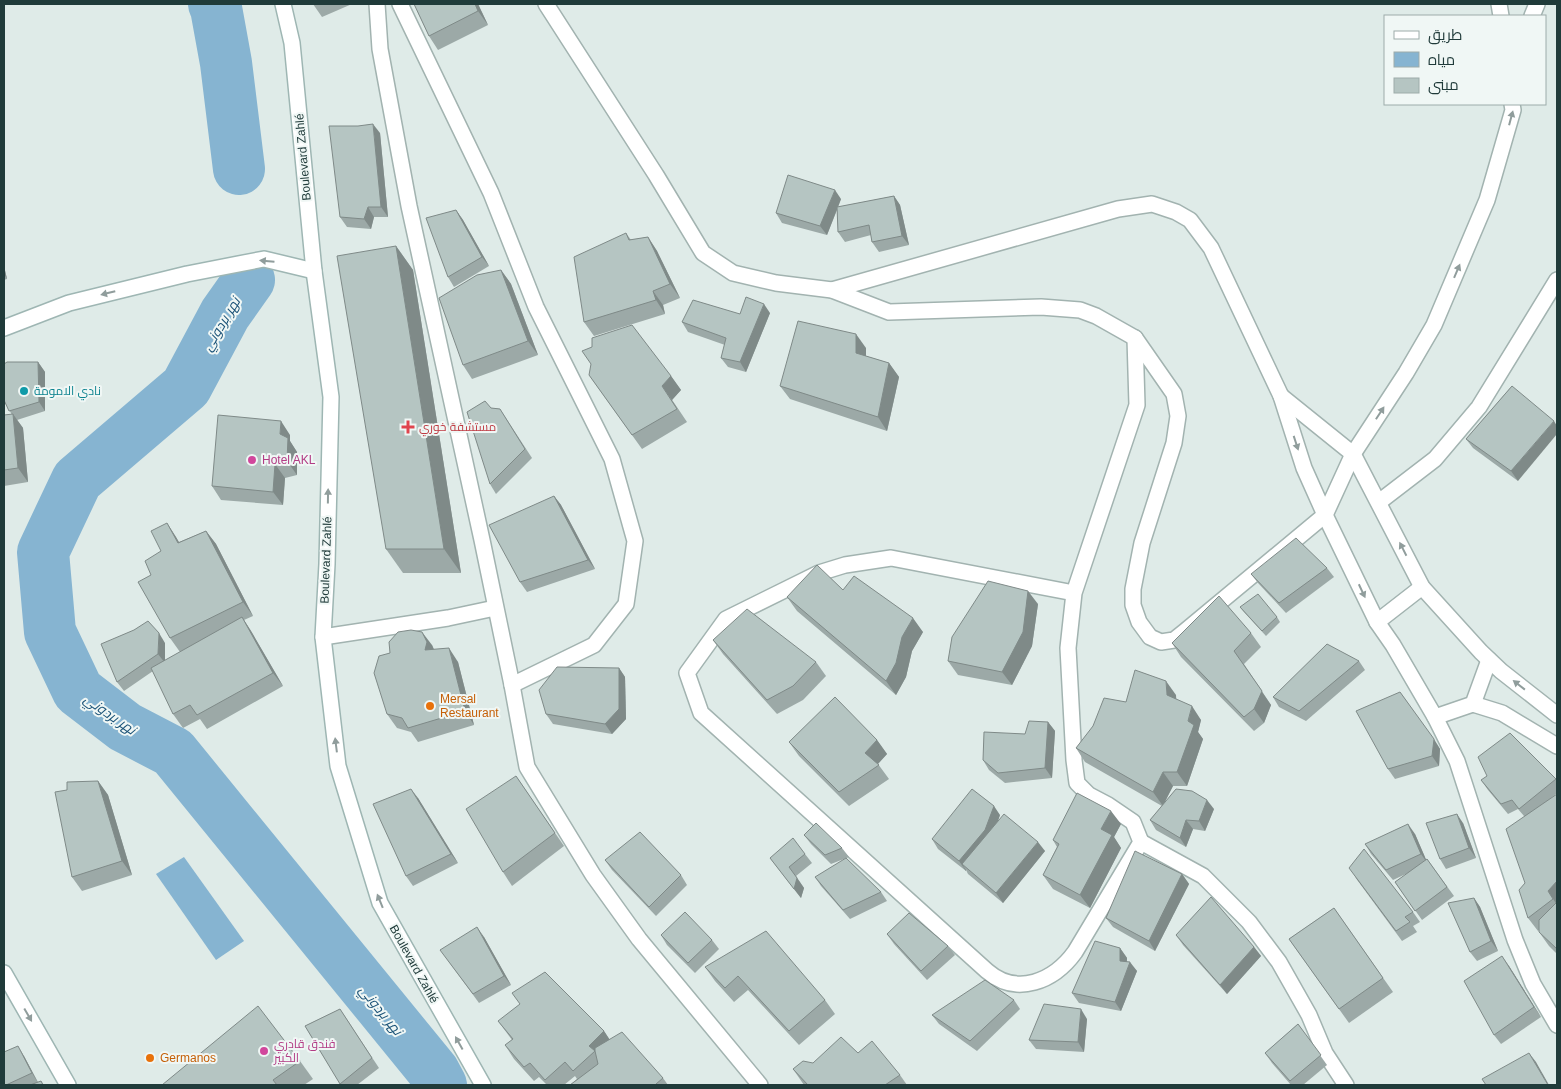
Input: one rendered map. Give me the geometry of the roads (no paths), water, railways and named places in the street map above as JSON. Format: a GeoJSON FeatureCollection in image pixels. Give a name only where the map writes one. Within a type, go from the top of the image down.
{"type":"FeatureCollection","features":[{"type":"Feature","properties":{"kind":"street","name":"Boulevard Zahlé"},"geometry":{"type":"LineString","coordinates":[[284,4],[292,43],[314,271],[331,396],[327,564],[323,637],[338,766],[380,903],[483,1085]]}},
{"type":"Feature","properties":{"kind":"street"},"geometry":{"type":"LineString","coordinates":[[377,4],[380,49],[409,206],[482,540],[527,767],[593,875],[639,939],[760,1085]]}},
{"type":"Feature","properties":{"kind":"street"},"geometry":{"type":"LineString","coordinates":[[400,4],[491,193],[536,307],[612,460],[635,542],[626,604],[594,645],[512,685]]}},
{"type":"Feature","properties":{"kind":"street"},"geometry":{"type":"LineString","coordinates":[[546,4],[703,253],[733,273],[776,283],[832,290],[889,312],[1041,307],[1080,310],[1096,316],[1135,338],[1174,394],[1178,416],[1174,443],[1142,543],[1133,589],[1133,605],[1139,622],[1150,637],[1160,642],[1174,640],[1325,515],[1353,454],[1406,373],[1434,325],[1487,200],[1513,110],[1512,105]]}},
{"type":"Feature","properties":{"kind":"street"},"geometry":{"type":"LineString","coordinates":[[832,290],[1118,209],[1152,204],[1176,212],[1190,220],[1211,248],[1282,396],[1304,468],[1377,622],[1394,645],[1435,717],[1457,761],[1519,948],[1533,984],[1557,1025]]}},
{"type":"Feature","properties":{"kind":"street"},"geometry":{"type":"LineString","coordinates":[[4,328],[69,303],[187,274],[264,259],[314,271]]}},
{"type":"Feature","properties":{"kind":"street"},"geometry":{"type":"LineString","coordinates":[[1379,502],[1435,460],[1479,407],[1557,280]]}},
{"type":"Feature","properties":{"kind":"street"},"geometry":{"type":"LineString","coordinates":[[1135,338],[1136,405],[1074,593],[1068,648],[1074,760],[1077,782],[1089,795],[1133,822],[1141,842],[1203,876],[1249,922],[1279,962],[1309,1015],[1326,1053],[1346,1085]]}},
{"type":"Feature","properties":{"kind":"street"},"geometry":{"type":"LineString","coordinates":[[1282,396],[1353,454],[1422,587],[1489,660],[1557,715]]}},
{"type":"Feature","properties":{"kind":"street"},"geometry":{"type":"LineString","coordinates":[[1074,593],[891,558],[845,565],[818,573],[726,619],[688,673],[701,713],[979,965],[996,979],[1006,983],[1027,984],[1046,978],[1066,964],[1076,952],[1141,842]]}},
{"type":"Feature","properties":{"kind":"street"},"geometry":{"type":"LineString","coordinates":[[1377,622],[1422,587]]}},
{"type":"Feature","properties":{"kind":"street"},"geometry":{"type":"LineString","coordinates":[[323,637],[448,618],[495,608]]}},
{"type":"Feature","properties":{"kind":"street"},"geometry":{"type":"LineString","coordinates":[[1473,704],[1489,660]]}},
{"type":"Feature","properties":{"kind":"street"},"geometry":{"type":"LineString","coordinates":[[1435,717],[1473,704],[1502,713],[1557,746]]}},
{"type":"Feature","properties":{"kind":"street"},"geometry":{"type":"LineString","coordinates":[[4,973],[68,1085]]}},
{"type":"Feature","properties":{"kind":"water"},"geometry":{"type":"Polygon","coordinates":[[[184,857],[244,941],[216,960],[156,874],[184,857]]]}},
{"type":"Feature","properties":{"kind":"waterway","name":"نهر بردوني"},"geometry":{"type":"LineString","coordinates":[[214,4],[226,63],[239,169]]}},
{"type":"Feature","properties":{"kind":"waterway","name":"نهر بردوني"},"geometry":{"type":"LineString","coordinates":[[249,280],[225,314],[186,387],[77,480],[43,552],[50,632],[78,691],[125,727],[173,752],[434,1072],[441,1085]]}},
{"type":"Feature","properties":{"kind":"place","name":"نادي الامومة"},"geometry":{"type":"Point","coordinates":[24,391]}},
{"type":"Feature","properties":{"kind":"place","name":"مستشفة خوري"},"geometry":{"type":"Point","coordinates":[408,427]}},
{"type":"Feature","properties":{"kind":"place","name":"Hotel AKL"},"geometry":{"type":"Point","coordinates":[252,460]}},
{"type":"Feature","properties":{"kind":"place","name":"Mersal Restaurant"},"geometry":{"type":"Point","coordinates":[430,706]}},
{"type":"Feature","properties":{"kind":"place","name":"فندق قادري الكبير"},"geometry":{"type":"Point","coordinates":[264,1051]}},
{"type":"Feature","properties":{"kind":"place","name":"Germanos"},"geometry":{"type":"Point","coordinates":[150,1058]}}]}
